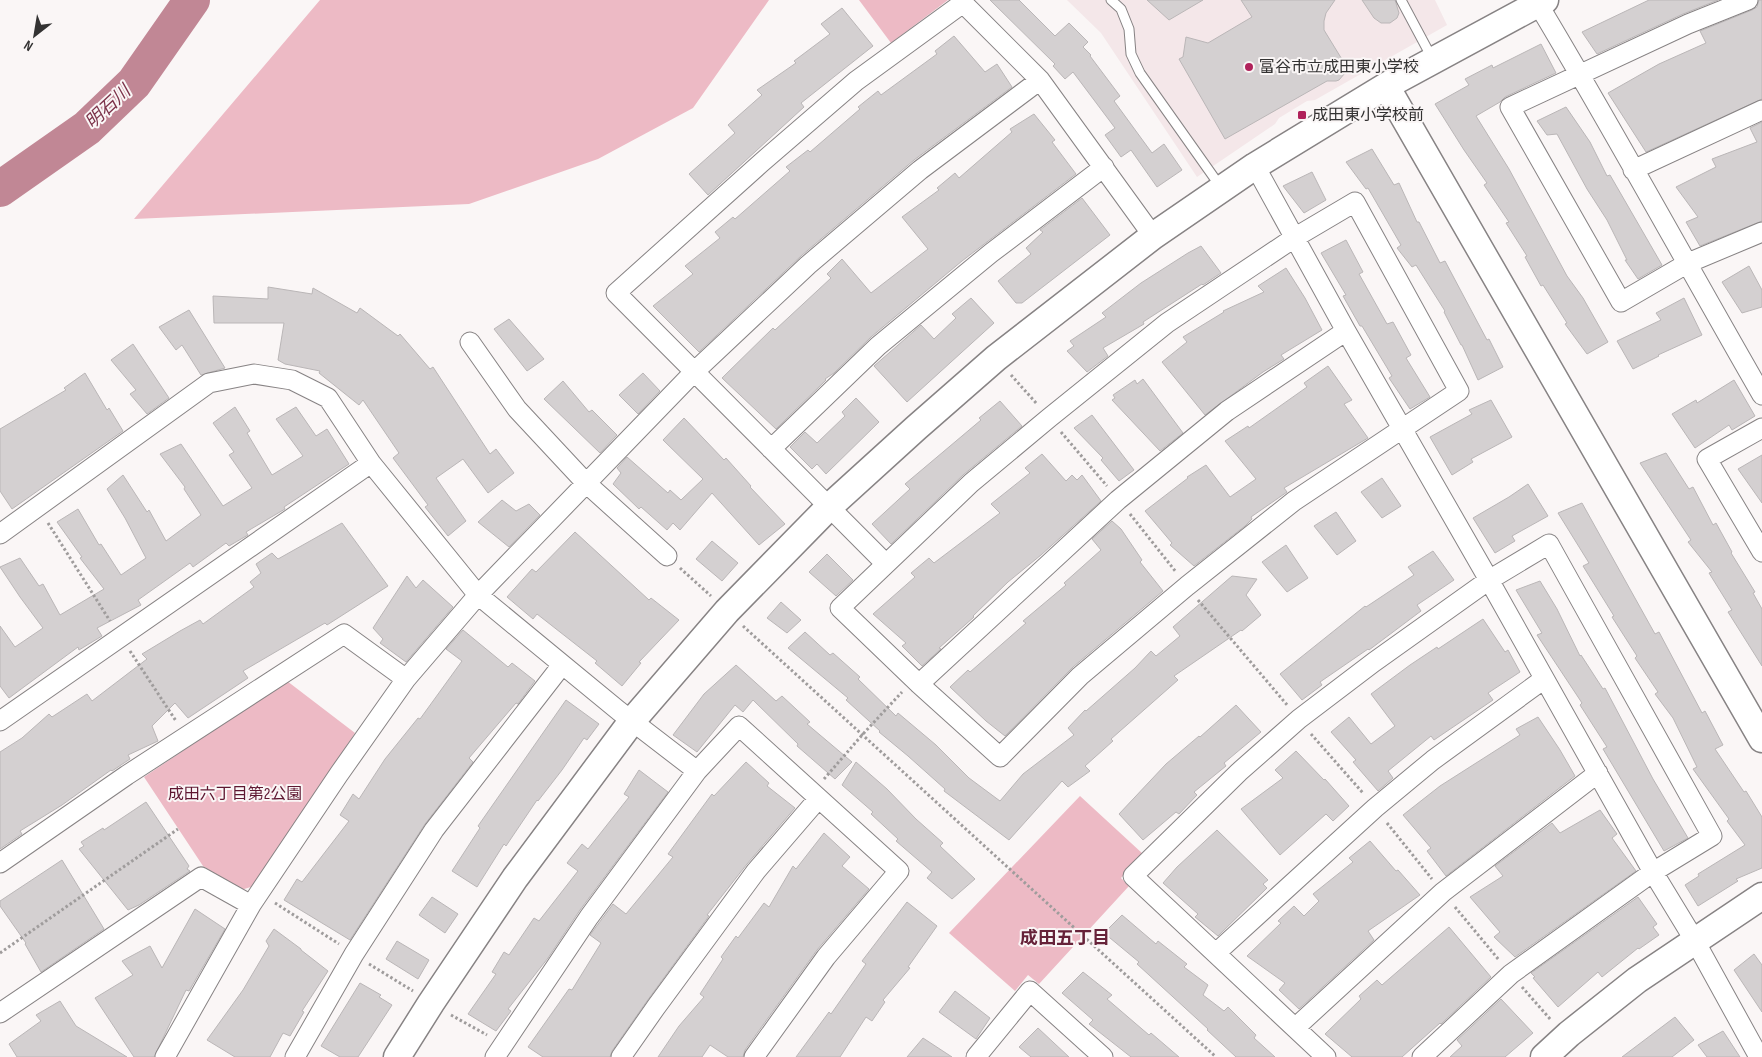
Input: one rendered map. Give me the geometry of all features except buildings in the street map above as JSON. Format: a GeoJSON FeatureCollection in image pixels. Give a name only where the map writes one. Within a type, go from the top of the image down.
{"type":"FeatureCollection","features":[{"type":"Feature","properties":{"kind":"street"},"geometry":{"type":"LineString","coordinates":[[1748,0],[1688,24],[1510,107],[1621,302],[1688,264],[1762,232]]}},
{"type":"Feature","properties":{"kind":"street"},"geometry":{"type":"LineString","coordinates":[[398,1057],[431,1003],[509,886],[632,721],[727,611],[829,507],[996,358],[1153,236],[1255,166],[1386,86],[1542,2],[1633,170],[1762,395]]}},
{"type":"Feature","properties":{"kind":"street"},"geometry":{"type":"LineString","coordinates":[[886,564],[616,293],[856,81],[963,3],[1040,80],[1153,236]]}},
{"type":"Feature","properties":{"kind":"street"},"geometry":{"type":"LineString","coordinates":[[165,1057],[251,905],[338,774],[406,679],[478,595],[694,372],[815,258],[920,170],[1040,80]]}},
{"type":"Feature","properties":{"kind":"street"},"geometry":{"type":"LineString","coordinates":[[1386,86],[1762,739]]}},
{"type":"Feature","properties":{"kind":"street"},"geometry":{"type":"LineString","coordinates":[[1633,170],[1762,110]]}},
{"type":"Feature","properties":{"kind":"street"},"geometry":{"type":"LineString","coordinates":[[1255,166],[1346,331],[1653,872],[1695,941],[1757,1056]]}},
{"type":"Feature","properties":{"kind":"street"},"geometry":{"type":"LineString","coordinates":[[771,449],[878,346],[991,252],[1104,167]]}},
{"type":"Feature","properties":{"kind":"street"},"geometry":{"type":"LineString","coordinates":[[1355,202],[1459,391],[1294,500],[1187,586],[1080,676],[1000,757],[917,682],[840,608],[971,483],[1049,418],[1167,323],[1294,238],[1355,202]]}},
{"type":"Feature","properties":{"kind":"street"},"geometry":{"type":"LineString","coordinates":[[917,682],[1118,500],[1228,411],[1346,331]]}},
{"type":"Feature","properties":{"kind":"street"},"geometry":{"type":"LineString","coordinates":[[470,342],[517,409],[586,483],[667,556]]}},
{"type":"Feature","properties":{"kind":"street"},"geometry":{"type":"LineString","coordinates":[[0,534],[209,383],[254,374],[292,380],[328,398],[371,463],[478,595],[562,665],[697,771]]}},
{"type":"Feature","properties":{"kind":"street"},"geometry":{"type":"LineString","coordinates":[[1762,428],[1708,459],[1762,552]]}},
{"type":"Feature","properties":{"kind":"street"},"geometry":{"type":"LineString","coordinates":[[0,721],[371,463]]}},
{"type":"Feature","properties":{"kind":"street"},"geometry":{"type":"LineString","coordinates":[[1326,1057],[1133,876],[1239,772],[1299,719],[1374,662],[1489,580],[1548,544],[1712,836],[1653,872],[1511,974],[1422,1057]]}},
{"type":"Feature","properties":{"kind":"street"},"geometry":{"type":"LineString","coordinates":[[0,863],[127,775],[344,634],[406,679]]}},
{"type":"Feature","properties":{"kind":"street"},"geometry":{"type":"LineString","coordinates":[[295,1057],[354,954],[434,830],[562,665]]}},
{"type":"Feature","properties":{"kind":"street"},"geometry":{"type":"LineString","coordinates":[[1216,952],[1375,808],[1433,760],[1544,679]]}},
{"type":"Feature","properties":{"kind":"street"},"geometry":{"type":"LineString","coordinates":[[499,1051],[590,917],[697,771],[739,726],[899,871],[826,957],[754,1057]]}},
{"type":"Feature","properties":{"kind":"street"},"geometry":{"type":"LineString","coordinates":[[1295,1028],[1443,892],[1598,773]]}},
{"type":"Feature","properties":{"kind":"street"},"geometry":{"type":"LineString","coordinates":[[621,1057],[756,871],[815,796]]}},
{"type":"Feature","properties":{"kind":"street"},"geometry":{"type":"LineString","coordinates":[[0,1013],[201,877],[251,905]]}},
{"type":"Feature","properties":{"kind":"street"},"geometry":{"type":"LineString","coordinates":[[1544,1057],[1569,1034],[1637,980],[1762,896]]}},
{"type":"Feature","properties":{"kind":"street"},"geometry":{"type":"LineString","coordinates":[[976,1057],[1030,991],[1103,1057]]}},
{"type":"Feature","properties":{"kind":"lane"},"geometry":{"type":"LineString","coordinates":[[1111,0],[1121,8],[1129,29],[1131,54],[1140,73],[1222,189]]}},
{"type":"Feature","properties":{"kind":"lane"},"geometry":{"type":"LineString","coordinates":[[1401,0],[1434,60]]}},
{"type":"Feature","properties":{"kind":"path"},"geometry":{"type":"LineString","coordinates":[[1006,369],[1118,500],[1187,586],[1555,1025]]}},
{"type":"Feature","properties":{"kind":"path"},"geometry":{"type":"LineString","coordinates":[[667,556],[716,600]]}},
{"type":"Feature","properties":{"kind":"path"},"geometry":{"type":"LineString","coordinates":[[741,624],[1216,1057]]}},
{"type":"Feature","properties":{"kind":"path"},"geometry":{"type":"LineString","coordinates":[[815,796],[863,734],[917,682]]}},
{"type":"Feature","properties":{"kind":"path"},"geometry":{"type":"LineString","coordinates":[[0,953],[178,829]]}},
{"type":"Feature","properties":{"kind":"path"},"geometry":{"type":"LineString","coordinates":[[446,1012],[499,1051]]}},
{"type":"Feature","properties":{"kind":"shaded area","name":"富谷市立成田東小学校"},"geometry":{"type":"Polygon","coordinates":[[[1067,0],[1435,0],[1447,25],[1315,100],[1307,101],[1279,118],[1275,124],[1197,177],[1101,33],[1067,0]]]}},
{"type":"Feature","properties":{"kind":"green space"},"geometry":{"type":"Polygon","coordinates":[[[320,0],[769,0],[693,108],[598,159],[469,204],[134,219],[320,0]]]}},
{"type":"Feature","properties":{"kind":"green space"},"geometry":{"type":"Polygon","coordinates":[[[859,0],[948,0],[891,43],[859,0]]]}},
{"type":"Feature","properties":{"kind":"green space","name":"成田六丁目第2公園"},"geometry":{"type":"Polygon","coordinates":[[[287,681],[355,733],[254,886],[241,890],[203,866],[144,777],[287,681]]]}},
{"type":"Feature","properties":{"kind":"green space"},"geometry":{"type":"Polygon","coordinates":[[[1080,796],[1143,854],[1121,878],[1129,886],[1039,984],[1028,975],[1015,991],[949,933],[1080,796]]]}},
{"type":"Feature","properties":{"kind":"waterway","name":"明石川"},"geometry":{"type":"LineString","coordinates":[[0,189],[87,128],[134,83],[192,0]]}},
{"type":"Feature","properties":{"kind":"place","name":"富谷市立成田東小学校"},"geometry":{"type":"Point","coordinates":[1249,67]}},
{"type":"Feature","properties":{"kind":"place","name":"成田東小学校前"},"geometry":{"type":"Point","coordinates":[1302,115]}},
{"type":"Feature","properties":{"kind":"district","name":"成田五丁目"},"geometry":{"type":"Point","coordinates":[1065,938]}}]}
